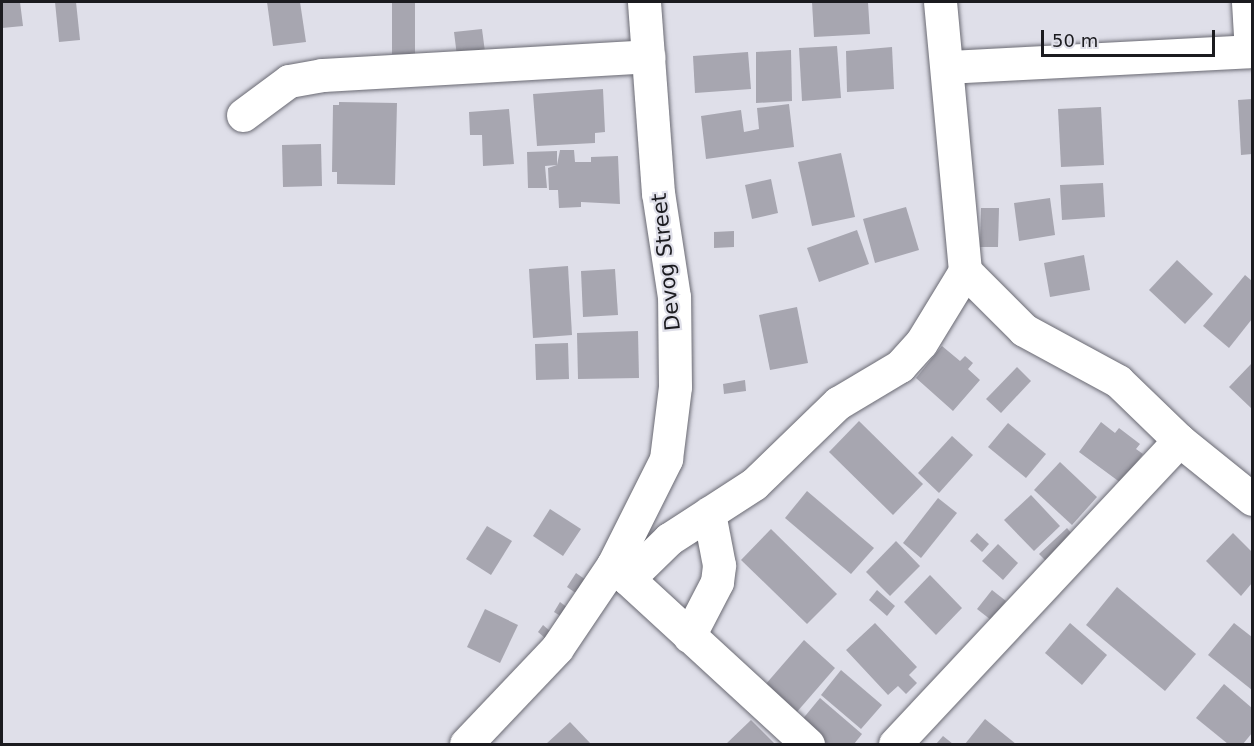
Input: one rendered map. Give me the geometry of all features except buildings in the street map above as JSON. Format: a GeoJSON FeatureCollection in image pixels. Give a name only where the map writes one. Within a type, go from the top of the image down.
{"type":"FeatureCollection","features":[{"type":"Feature","properties":{"kind":"street","name":"Devog Street"},"geometry":{"type":"LineString","coordinates":[[466,744],[556,648],[621,572],[666,459],[675,387],[674,297],[658,193],[644,2]]}},
{"type":"Feature","properties":{"kind":"street"},"geometry":{"type":"LineString","coordinates":[[808,744],[621,572],[754,484],[838,403],[900,366],[921,343],[965,271],[940,2]]}},
{"type":"Feature","properties":{"kind":"street"},"geometry":{"type":"LineString","coordinates":[[947,67],[1252,51],[1248,2]]}},
{"type":"Feature","properties":{"kind":"street"},"geometry":{"type":"LineString","coordinates":[[243,115],[289,81],[322,75],[648,56]]}},
{"type":"Feature","properties":{"kind":"street"},"geometry":{"type":"LineString","coordinates":[[965,271],[1024,330],[1118,381],[1179,440],[1252,499]]}},
{"type":"Feature","properties":{"kind":"street"},"geometry":{"type":"LineString","coordinates":[[894,744],[1179,440]]}},
{"type":"Feature","properties":{"kind":"street"},"geometry":{"type":"LineString","coordinates":[[690,636],[717,582],[719,565],[710,513]]}}]}
